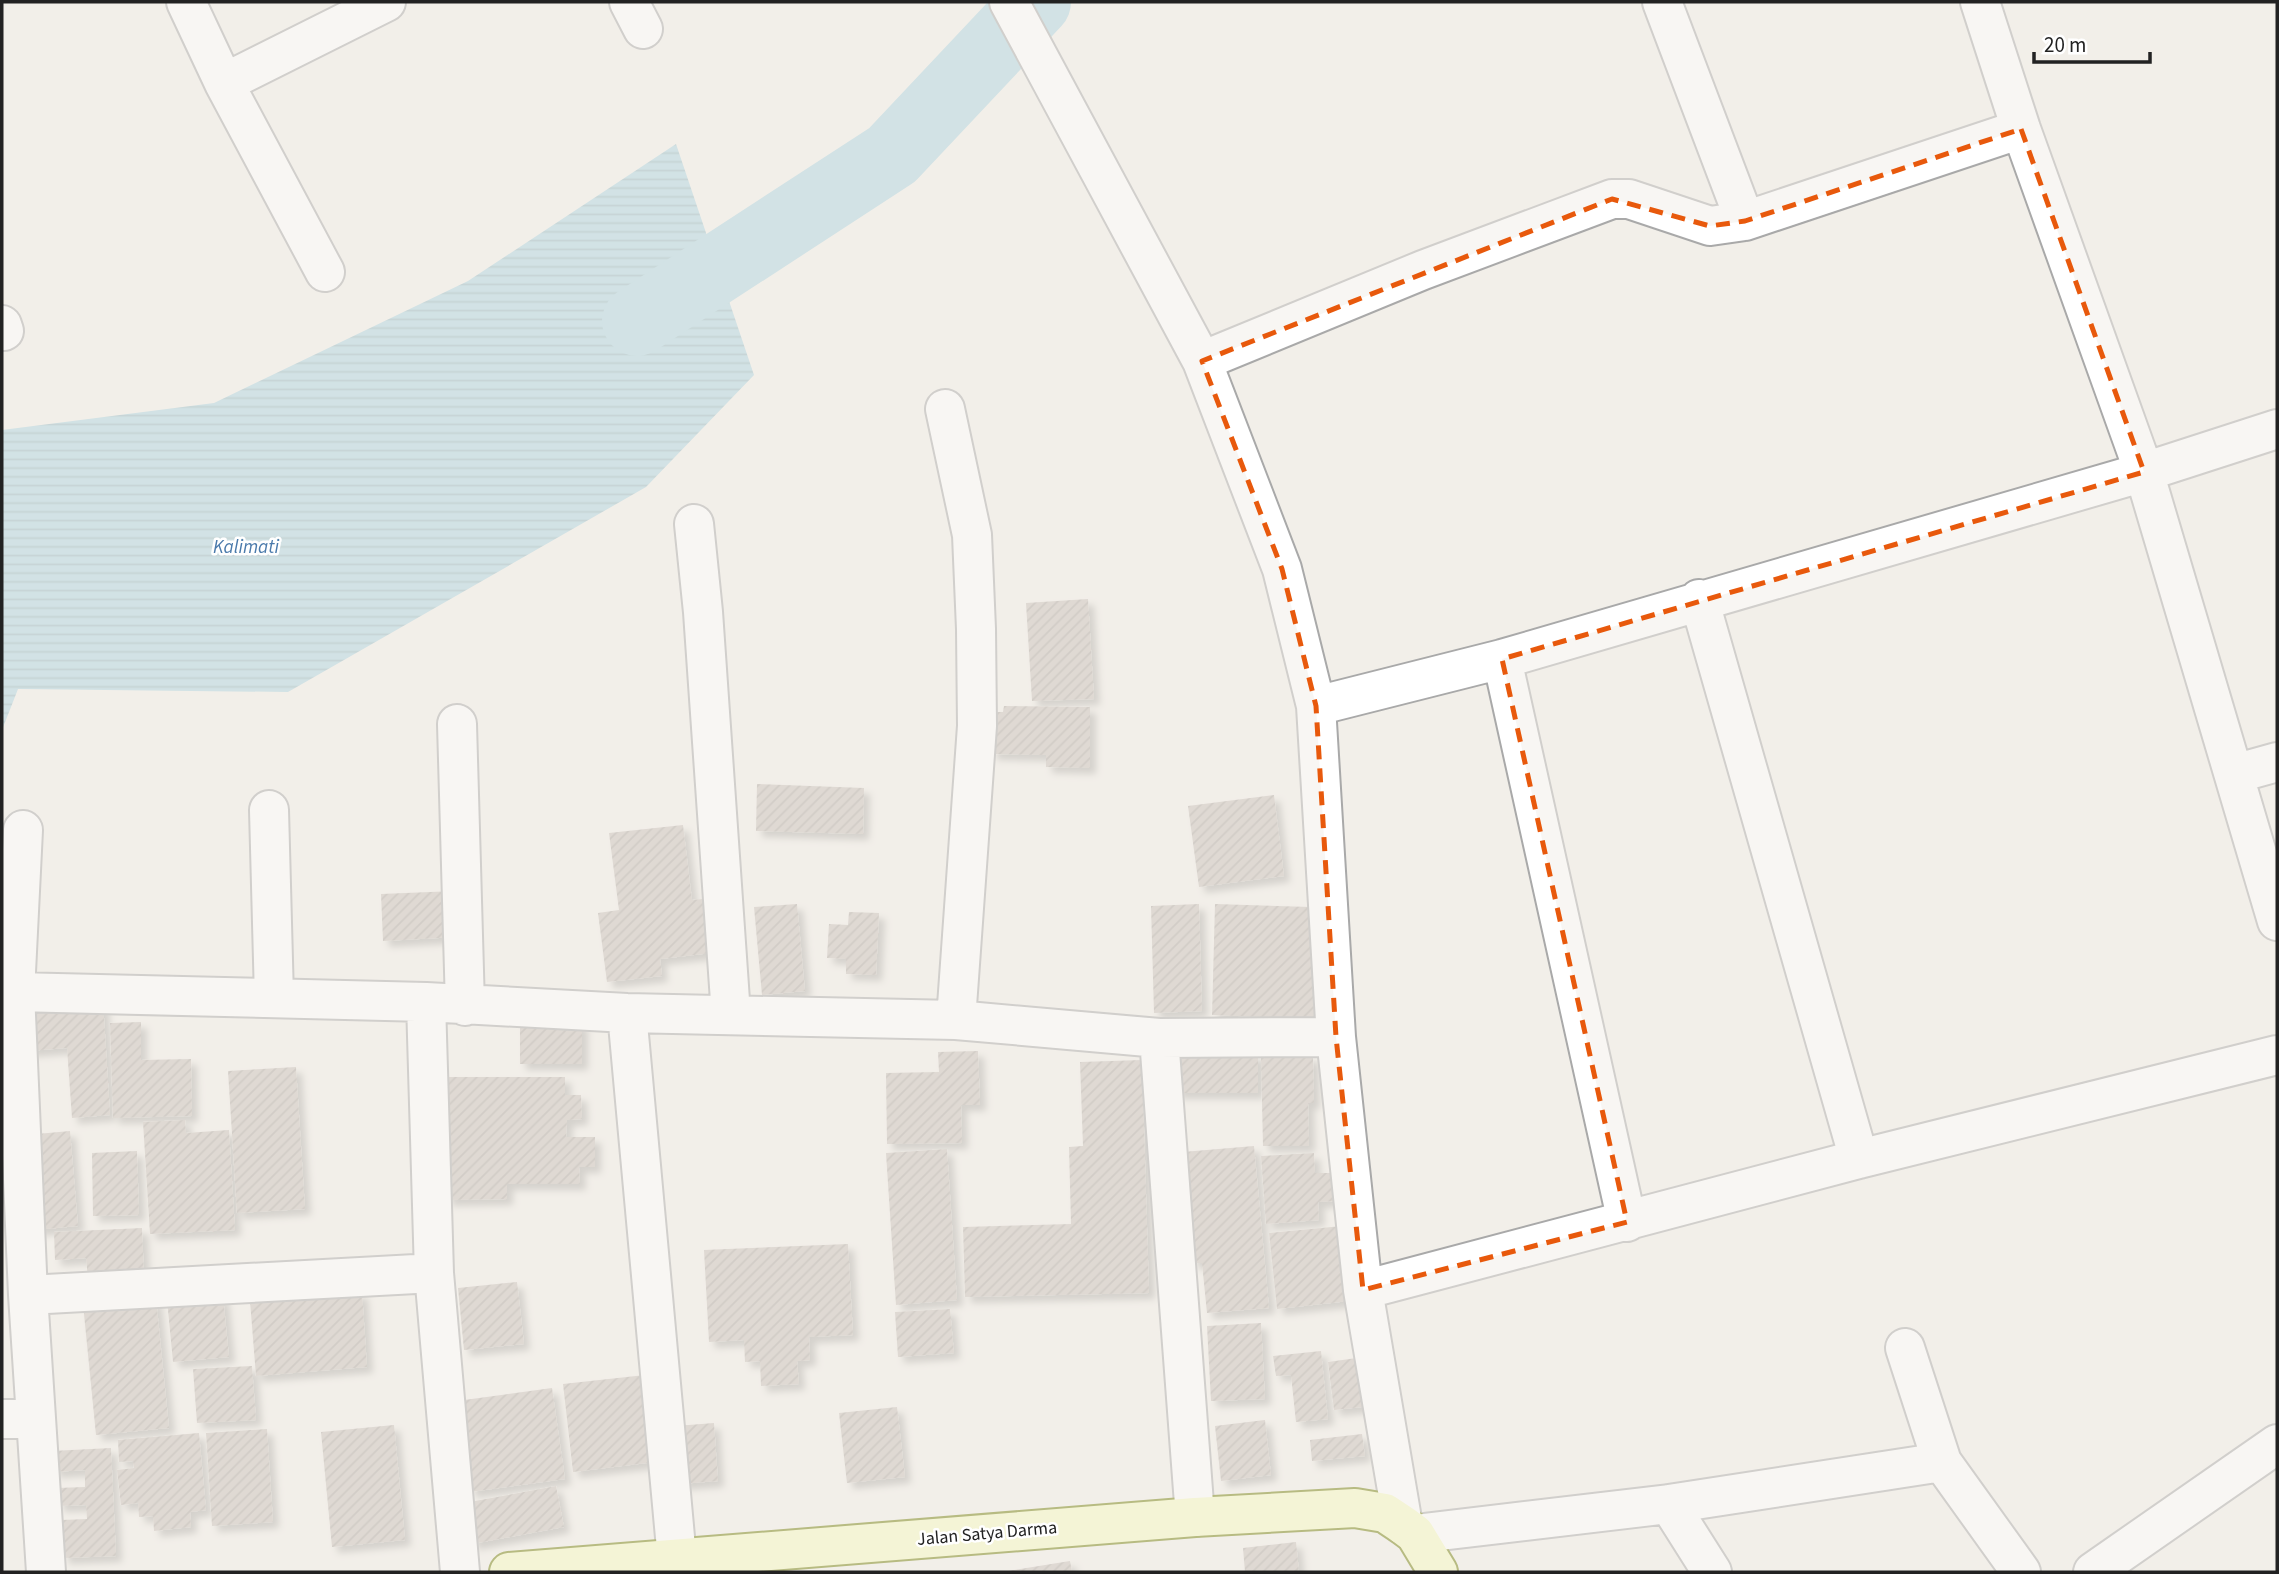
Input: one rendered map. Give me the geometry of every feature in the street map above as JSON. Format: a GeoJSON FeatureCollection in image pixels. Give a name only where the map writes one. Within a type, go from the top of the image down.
{"type":"FeatureCollection","features":[{"type":"Feature","properties":{"kind":"main road","name":"Jalan Satya Darma"},"geometry":{"type":"LineString","coordinates":[[509,1572],[1195,1517],[1355,1508],[1385,1513],[1409,1530]]}},
{"type":"Feature","properties":{"kind":"main road"},"geometry":{"type":"LineString","coordinates":[[1409,1530],[1438,1572]]}},
{"type":"Feature","properties":{"kind":"street"},"geometry":{"type":"LineString","coordinates":[[186,2],[224,83],[325,272]]}},
{"type":"Feature","properties":{"kind":"street"},"geometry":{"type":"LineString","coordinates":[[224,83],[386,2]]}},
{"type":"Feature","properties":{"kind":"street"},"geometry":{"type":"LineString","coordinates":[[1009,2],[1202,361],[1282,569],[1315,706],[1336,1037],[1363,1290],[1409,1530],[1669,1504],[1942,1462]]}},
{"type":"Feature","properties":{"kind":"street"},"geometry":{"type":"LineString","coordinates":[[1662,2],[1745,221]]}},
{"type":"Feature","properties":{"kind":"street"},"geometry":{"type":"LineString","coordinates":[[1980,2],[2021,128],[2144,472],[2277,921]]}},
{"type":"Feature","properties":{"kind":"street"},"geometry":{"type":"LineString","coordinates":[[1202,361],[1423,270],[1612,199],[1629,199],[1710,226],[1745,221],[2021,128]]}},
{"type":"Feature","properties":{"kind":"street"},"geometry":{"type":"LineString","coordinates":[[945,409],[972,535],[976,629],[977,726],[956,1020]]}},
{"type":"Feature","properties":{"kind":"street"},"geometry":{"type":"LineString","coordinates":[[1315,706],[1502,659],[1699,599],[2144,472],[2277,429]]}},
{"type":"Feature","properties":{"kind":"street"},"geometry":{"type":"LineString","coordinates":[[694,524],[703,612],[731,1015]]}},
{"type":"Feature","properties":{"kind":"street"},"geometry":{"type":"LineString","coordinates":[[1699,599],[1859,1159]]}},
{"type":"Feature","properties":{"kind":"street"},"geometry":{"type":"LineString","coordinates":[[1502,659],[1627,1222]]}},
{"type":"Feature","properties":{"kind":"street"},"geometry":{"type":"LineString","coordinates":[[457,724],[465,1006]]}},
{"type":"Feature","properties":{"kind":"street"},"geometry":{"type":"LineString","coordinates":[[2234,774],[2277,762]]}},
{"type":"Feature","properties":{"kind":"street"},"geometry":{"type":"LineString","coordinates":[[269,810],[274,998]]}},
{"type":"Feature","properties":{"kind":"street"},"geometry":{"type":"LineString","coordinates":[[23,830],[11,1122],[28,1295],[18,1419],[46,1572]]}},
{"type":"Feature","properties":{"kind":"street"},"geometry":{"type":"LineString","coordinates":[[15,992],[426,1003],[627,1013],[956,1020],[1158,1038],[1336,1037]]}},
{"type":"Feature","properties":{"kind":"street"},"geometry":{"type":"LineString","coordinates":[[426,1003],[434,1273],[460,1572]]}},
{"type":"Feature","properties":{"kind":"street"},"geometry":{"type":"LineString","coordinates":[[627,1013],[677,1559]]}},
{"type":"Feature","properties":{"kind":"street"},"geometry":{"type":"LineString","coordinates":[[1158,1038],[1195,1517]]}},
{"type":"Feature","properties":{"kind":"street"},"geometry":{"type":"LineString","coordinates":[[1363,1290],[1859,1159],[2277,1055]]}},
{"type":"Feature","properties":{"kind":"street"},"geometry":{"type":"LineString","coordinates":[[28,1295],[434,1273]]}},
{"type":"Feature","properties":{"kind":"street"},"geometry":{"type":"LineString","coordinates":[[1905,1348],[1942,1462],[2021,1572]]}},
{"type":"Feature","properties":{"kind":"street"},"geometry":{"type":"LineString","coordinates":[[2093,1572],[2277,1444]]}},
{"type":"Feature","properties":{"kind":"street"},"geometry":{"type":"LineString","coordinates":[[1669,1504],[1712,1572]]}},
{"type":"Feature","properties":{"kind":"highlighted area"},"geometry":{"type":"Polygon","coordinates":[[[2021,129],[2144,472],[1502,659],[1627,1222],[1363,1290],[1336,1037],[1316,706],[1282,569],[1202,361],[1612,199],[1710,226],[1745,221],[2021,129]]]}},
{"type":"Feature","properties":{"kind":"water","name":"Kalimati"},"geometry":{"type":"Polygon","coordinates":[[[676,144],[754,375],[646,487],[288,692],[18,689],[2,730],[2,430],[214,403],[468,281],[676,144]]]}},
{"type":"Feature","properties":{"kind":"building"},"geometry":{"type":"Polygon","coordinates":[[[1088,599],[1094,699],[1032,701],[1026,603],[1088,599]]]}},
{"type":"Feature","properties":{"kind":"building"},"geometry":{"type":"Polygon","coordinates":[[[1004,706],[1090,707],[1090,768],[1046,767],[1046,755],[991,754],[991,712],[1003,712],[1004,706]]]}},
{"type":"Feature","properties":{"kind":"building"},"geometry":{"type":"Polygon","coordinates":[[[757,784],[864,788],[863,834],[756,831],[757,784]]]}},
{"type":"Feature","properties":{"kind":"building"},"geometry":{"type":"Polygon","coordinates":[[[1274,795],[1284,876],[1199,887],[1188,806],[1274,795]]]}},
{"type":"Feature","properties":{"kind":"building"},"geometry":{"type":"Polygon","coordinates":[[[683,825],[692,900],[714,898],[720,952],[660,959],[662,976],[607,982],[598,913],[619,910],[609,833],[683,825]]]}},
{"type":"Feature","properties":{"kind":"building"},"geometry":{"type":"Polygon","coordinates":[[[455,891],[457,937],[383,941],[381,894],[455,891]]]}},
{"type":"Feature","properties":{"kind":"building"},"geometry":{"type":"Polygon","coordinates":[[[797,904],[805,991],[762,995],[754,907],[797,904]]]}},
{"type":"Feature","properties":{"kind":"building"},"geometry":{"type":"Polygon","coordinates":[[[1199,904],[1202,1011],[1154,1013],[1151,906],[1199,904]]]}},
{"type":"Feature","properties":{"kind":"building"},"geometry":{"type":"Polygon","coordinates":[[[1215,904],[1310,907],[1310,938],[1324,938],[1322,1019],[1212,1015],[1215,904]]]}},
{"type":"Feature","properties":{"kind":"building"},"geometry":{"type":"Polygon","coordinates":[[[849,912],[879,913],[876,975],[846,974],[846,959],[827,958],[829,924],[848,925],[849,912]]]}},
{"type":"Feature","properties":{"kind":"building"},"geometry":{"type":"Polygon","coordinates":[[[103,1001],[110,1115],[72,1118],[67,1048],[27,1051],[25,1006],[103,1001]]]}},
{"type":"Feature","properties":{"kind":"building"},"geometry":{"type":"Polygon","coordinates":[[[141,1022],[141,1060],[191,1059],[192,1116],[113,1118],[110,1023],[141,1022]]]}},
{"type":"Feature","properties":{"kind":"building"},"geometry":{"type":"Polygon","coordinates":[[[520,1022],[582,1022],[582,1064],[520,1064],[520,1022]]]}},
{"type":"Feature","properties":{"kind":"building"},"geometry":{"type":"Polygon","coordinates":[[[978,1051],[980,1105],[961,1105],[962,1143],[887,1144],[886,1073],[939,1072],[938,1052],[978,1051]]]}},
{"type":"Feature","properties":{"kind":"building"},"geometry":{"type":"Polygon","coordinates":[[[1175,1054],[1258,1054],[1258,1093],[1175,1093],[1175,1054]]]}},
{"type":"Feature","properties":{"kind":"building"},"geometry":{"type":"Polygon","coordinates":[[[1313,1056],[1314,1103],[1308,1103],[1309,1146],[1263,1146],[1261,1057],[1313,1056]]]}},
{"type":"Feature","properties":{"kind":"building"},"geometry":{"type":"Polygon","coordinates":[[[1142,1060],[1149,1293],[965,1297],[963,1227],[1071,1224],[1069,1147],[1083,1146],[1080,1062],[1142,1060]]]}},
{"type":"Feature","properties":{"kind":"building"},"geometry":{"type":"Polygon","coordinates":[[[296,1067],[305,1209],[237,1213],[228,1071],[296,1067]]]}},
{"type":"Feature","properties":{"kind":"building"},"geometry":{"type":"Polygon","coordinates":[[[445,1077],[565,1077],[565,1095],[581,1095],[582,1119],[567,1120],[566,1137],[595,1137],[595,1167],[579,1167],[580,1184],[507,1184],[507,1199],[446,1200],[445,1077]]]}},
{"type":"Feature","properties":{"kind":"building"},"geometry":{"type":"Polygon","coordinates":[[[185,1120],[186,1133],[229,1130],[235,1230],[150,1234],[143,1122],[185,1120]]]}},
{"type":"Feature","properties":{"kind":"building"},"geometry":{"type":"Polygon","coordinates":[[[70,1131],[78,1226],[35,1230],[26,1135],[70,1131]]]}},
{"type":"Feature","properties":{"kind":"building"},"geometry":{"type":"Polygon","coordinates":[[[1254,1146],[1269,1308],[1207,1313],[1202,1263],[1192,1263],[1183,1152],[1254,1146]]]}},
{"type":"Feature","properties":{"kind":"building"},"geometry":{"type":"Polygon","coordinates":[[[947,1149],[957,1300],[896,1305],[886,1153],[947,1149]]]}},
{"type":"Feature","properties":{"kind":"building"},"geometry":{"type":"Polygon","coordinates":[[[137,1151],[139,1215],[93,1216],[92,1153],[137,1151]]]}},
{"type":"Feature","properties":{"kind":"building"},"geometry":{"type":"Polygon","coordinates":[[[1314,1153],[1315,1173],[1335,1173],[1337,1201],[1318,1202],[1319,1220],[1266,1224],[1261,1156],[1314,1153]]]}},
{"type":"Feature","properties":{"kind":"building"},"geometry":{"type":"Polygon","coordinates":[[[1342,1226],[1349,1301],[1277,1309],[1269,1233],[1342,1226]]]}},
{"type":"Feature","properties":{"kind":"building"},"geometry":{"type":"Polygon","coordinates":[[[142,1228],[144,1277],[88,1279],[86,1258],[55,1260],[54,1232],[142,1228]]]}},
{"type":"Feature","properties":{"kind":"building"},"geometry":{"type":"Polygon","coordinates":[[[848,1244],[853,1335],[809,1337],[810,1360],[797,1361],[799,1384],[761,1386],[760,1361],[745,1362],[744,1340],[709,1342],[704,1250],[848,1244]]]}},
{"type":"Feature","properties":{"kind":"building"},"geometry":{"type":"Polygon","coordinates":[[[517,1282],[524,1344],[464,1350],[458,1288],[517,1282]]]}},
{"type":"Feature","properties":{"kind":"building"},"geometry":{"type":"Polygon","coordinates":[[[362,1292],[367,1367],[256,1376],[250,1301],[362,1292]]]}},
{"type":"Feature","properties":{"kind":"building"},"geometry":{"type":"Polygon","coordinates":[[[223,1296],[229,1357],[173,1362],[167,1300],[223,1296]]]}},
{"type":"Feature","properties":{"kind":"building"},"geometry":{"type":"Polygon","coordinates":[[[156,1298],[169,1428],[96,1435],[83,1304],[156,1298]]]}},
{"type":"Feature","properties":{"kind":"building"},"geometry":{"type":"Polygon","coordinates":[[[950,1309],[954,1353],[898,1357],[895,1312],[950,1309]]]}},
{"type":"Feature","properties":{"kind":"building"},"geometry":{"type":"Polygon","coordinates":[[[1261,1323],[1265,1399],[1211,1401],[1207,1326],[1261,1323]]]}},
{"type":"Feature","properties":{"kind":"building"},"geometry":{"type":"Polygon","coordinates":[[[1321,1351],[1328,1419],[1296,1422],[1291,1375],[1276,1376],[1273,1356],[1321,1351]]]}},
{"type":"Feature","properties":{"kind":"building"},"geometry":{"type":"Polygon","coordinates":[[[1364,1357],[1371,1406],[1334,1410],[1328,1362],[1364,1357]]]}},
{"type":"Feature","properties":{"kind":"building"},"geometry":{"type":"Polygon","coordinates":[[[252,1366],[256,1420],[197,1423],[193,1369],[252,1366]]]}},
{"type":"Feature","properties":{"kind":"building"},"geometry":{"type":"Polygon","coordinates":[[[645,1375],[655,1462],[573,1472],[563,1384],[645,1375]]]}},
{"type":"Feature","properties":{"kind":"building"},"geometry":{"type":"Polygon","coordinates":[[[552,1388],[565,1479],[470,1492],[457,1401],[552,1388]]]}},
{"type":"Feature","properties":{"kind":"building"},"geometry":{"type":"Polygon","coordinates":[[[897,1407],[905,1477],[847,1483],[839,1413],[897,1407]]]}},
{"type":"Feature","properties":{"kind":"building"},"geometry":{"type":"Polygon","coordinates":[[[1265,1420],[1271,1475],[1221,1481],[1215,1426],[1265,1420]]]}},
{"type":"Feature","properties":{"kind":"building"},"geometry":{"type":"Polygon","coordinates":[[[714,1423],[718,1481],[680,1484],[676,1426],[714,1423]]]}},
{"type":"Feature","properties":{"kind":"building"},"geometry":{"type":"Polygon","coordinates":[[[394,1425],[405,1540],[332,1547],[321,1432],[394,1425]]]}},
{"type":"Feature","properties":{"kind":"building"},"geometry":{"type":"Polygon","coordinates":[[[267,1429],[273,1522],[212,1526],[206,1433],[267,1429]]]}},
{"type":"Feature","properties":{"kind":"building"},"geometry":{"type":"Polygon","coordinates":[[[199,1433],[206,1510],[190,1512],[191,1527],[154,1531],[153,1516],[139,1517],[138,1503],[121,1505],[117,1470],[134,1468],[133,1461],[119,1462],[118,1440],[199,1433]]]}},
{"type":"Feature","properties":{"kind":"building"},"geometry":{"type":"Polygon","coordinates":[[[1362,1434],[1365,1456],[1312,1461],[1310,1440],[1362,1434]]]}},
{"type":"Feature","properties":{"kind":"building"},"geometry":{"type":"Polygon","coordinates":[[[111,1448],[116,1556],[63,1558],[61,1520],[87,1519],[86,1505],[58,1506],[57,1488],[85,1487],[85,1470],[53,1472],[52,1451],[111,1448]]]}},
{"type":"Feature","properties":{"kind":"building"},"geometry":{"type":"Polygon","coordinates":[[[556,1486],[564,1527],[472,1544],[464,1503],[556,1486]]]}},
{"type":"Feature","properties":{"kind":"building"},"geometry":{"type":"Polygon","coordinates":[[[1296,1542],[1299,1572],[1245,1572],[1243,1548],[1296,1542]]]}},
{"type":"Feature","properties":{"kind":"building"},"geometry":{"type":"Polygon","coordinates":[[[1070,1561],[1072,1572],[1008,1571],[1070,1561]]]}},
{"type":"Feature","properties":{"kind":"waterway"},"geometry":{"type":"LineString","coordinates":[[637,321],[892,155],[1036,2]]}}]}
